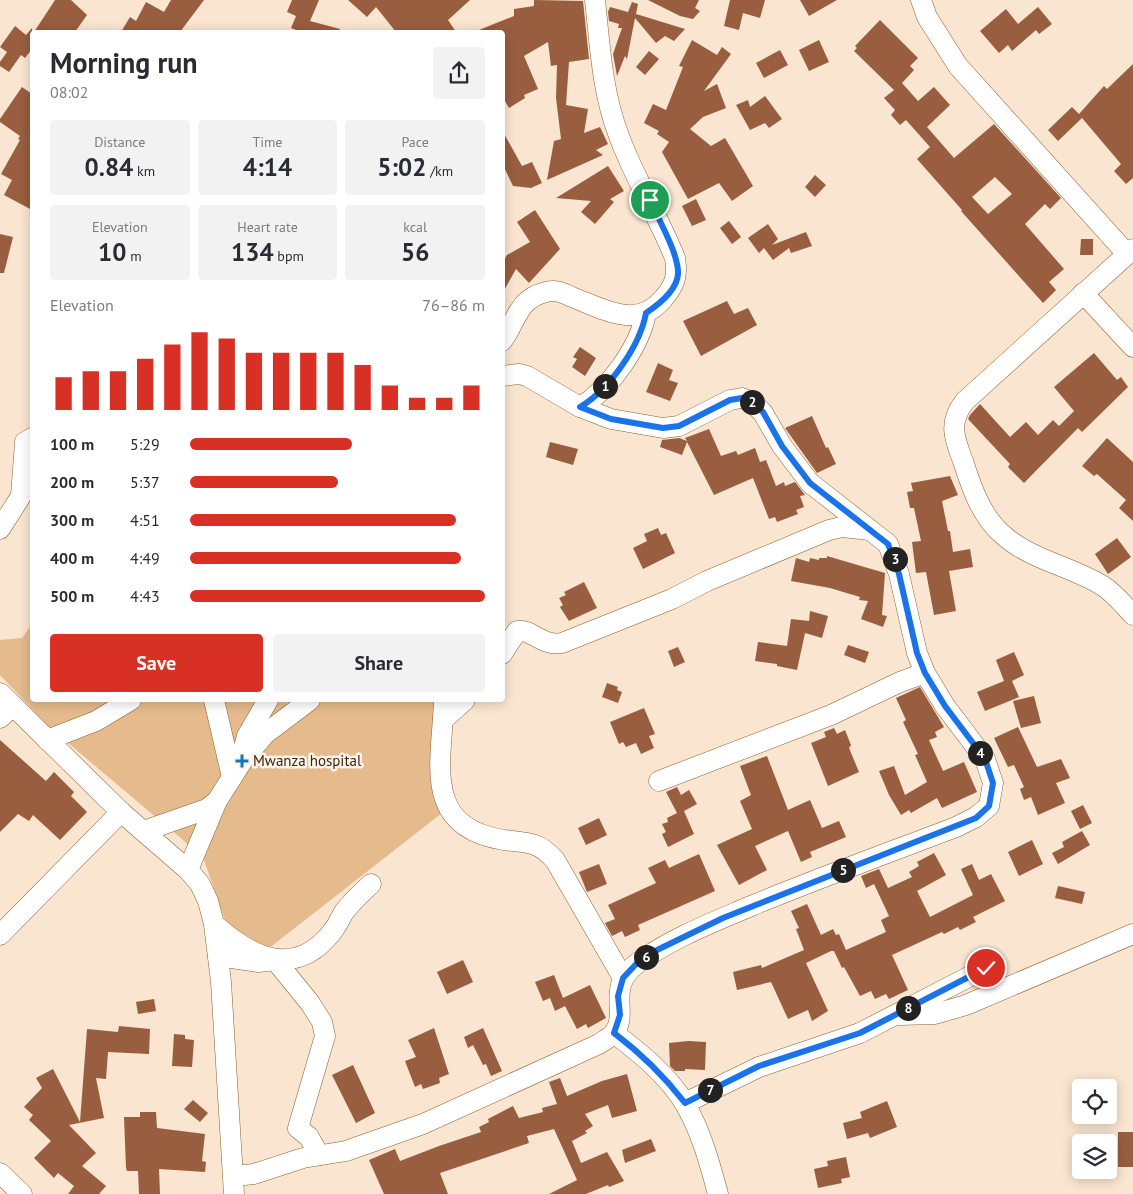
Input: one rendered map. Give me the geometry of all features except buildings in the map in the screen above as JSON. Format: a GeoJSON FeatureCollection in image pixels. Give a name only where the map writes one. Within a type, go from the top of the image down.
{"type":"FeatureCollection","features":[{"type":"Feature","properties":{"kind":"street"},"geometry":{"type":"LineString","coordinates":[[505,328],[509,310],[548,291],[561,292],[622,316],[646,313],[658,305],[672,288],[678,274],[675,258],[619,136],[610,110],[604,84],[595,0]]}},
{"type":"Feature","properties":{"kind":"street"},"geometry":{"type":"LineString","coordinates":[[921,0],[927,17],[958,66],[1130,251],[965,401],[957,412],[954,426],[958,447],[970,484],[989,521],[1002,535],[1048,561],[1103,586],[1133,615]]}},
{"type":"Feature","properties":{"kind":"street"},"geometry":{"type":"LineString","coordinates":[[1083,293],[1133,347]]}},
{"type":"Feature","properties":{"kind":"street"},"geometry":{"type":"LineString","coordinates":[[580,407],[596,396],[624,360],[640,336],[646,313]]}},
{"type":"Feature","properties":{"kind":"street"},"geometry":{"type":"LineString","coordinates":[[4,706],[47,740],[121,812],[188,870],[200,884],[208,901],[214,924],[218,956],[234,1185],[254,1174],[319,1155],[353,1149],[423,1124],[599,1044],[614,1033],[620,1015],[618,996],[623,978],[638,962],[657,950],[723,918],[801,885],[956,827],[976,818],[989,806],[993,783],[985,759],[945,706],[925,673],[917,653],[894,556],[888,544],[810,483],[782,446],[763,412],[752,402],[742,398],[730,400],[685,424],[663,428],[611,419],[580,407],[527,376],[519,374],[505,376]]}},
{"type":"Feature","properties":{"kind":"street"},"geometry":{"type":"LineString","coordinates":[[0,529],[20,496],[25,442],[30,439]]}},
{"type":"Feature","properties":{"kind":"street"},"geometry":{"type":"LineString","coordinates":[[505,649],[517,630],[528,632],[548,644],[562,643],[672,599],[707,581],[829,530],[842,527],[872,530]]}},
{"type":"Feature","properties":{"kind":"street"},"geometry":{"type":"LineString","coordinates":[[659,781],[832,715],[900,682],[925,673]]}},
{"type":"Feature","properties":{"kind":"street"},"geometry":{"type":"LineString","coordinates":[[47,740],[96,721],[128,702]]}},
{"type":"Feature","properties":{"kind":"street"},"geometry":{"type":"LineString","coordinates":[[214,702],[232,777]]}},
{"type":"Feature","properties":{"kind":"street"},"geometry":{"type":"LineString","coordinates":[[243,760],[243,749],[247,736],[267,702]]}},
{"type":"Feature","properties":{"kind":"street"},"geometry":{"type":"LineString","coordinates":[[188,870],[217,801],[243,760],[273,726],[307,702]]}},
{"type":"Feature","properties":{"kind":"street"},"geometry":{"type":"LineString","coordinates":[[460,702],[444,709],[441,791],[451,814],[468,827],[486,835],[533,843],[544,848],[555,860],[623,978]]}},
{"type":"Feature","properties":{"kind":"street"},"geometry":{"type":"LineString","coordinates":[[144,831],[192,816],[207,809],[217,801]]}},
{"type":"Feature","properties":{"kind":"street"},"geometry":{"type":"LineString","coordinates":[[0,935],[121,812]]}},
{"type":"Feature","properties":{"kind":"street"},"geometry":{"type":"LineString","coordinates":[[218,956],[258,962],[306,956],[321,945],[356,898],[371,884]]}},
{"type":"Feature","properties":{"kind":"street"},"geometry":{"type":"LineString","coordinates":[[214,924],[242,946],[275,960],[310,1003],[322,1022],[325,1036],[298,1128],[309,1137],[319,1155]]}},
{"type":"Feature","properties":{"kind":"street"},"geometry":{"type":"LineString","coordinates":[[894,1015],[935,1014],[950,1011],[1133,934]]}},
{"type":"Feature","properties":{"kind":"street"},"geometry":{"type":"LineString","coordinates":[[685,1103],[759,1066],[838,1042],[986,968]]}},
{"type":"Feature","properties":{"kind":"street"},"geometry":{"type":"LineString","coordinates":[[614,1033],[642,1054],[664,1076],[685,1103],[702,1141],[718,1194]]}},
{"type":"Feature","properties":{"kind":"street"},"geometry":{"type":"LineString","coordinates":[[0,1173],[22,1194]]}},
{"type":"Feature","properties":{"kind":"shaded area"},"geometry":{"type":"Polygon","coordinates":[[[30,627],[30,702],[448,702],[442,813],[268,949],[226,923],[203,857],[48,726],[0,675],[0,640],[22,638],[30,627]]]}},
{"type":"Feature","properties":{"kind":"place","name":"Mwanza hospital"},"geometry":{"type":"Point","coordinates":[242,761]}},
{"type":"Feature","properties":{"kind":"route"},"geometry":{"type":"LineString","coordinates":[[650,200],[675,258],[678,274],[672,288],[658,305],[646,313],[640,336],[608,384],[596,396],[580,407],[611,419],[663,428],[679,426],[730,400],[742,398],[752,402],[763,412],[782,446],[810,483],[888,544],[894,556],[909,623],[917,653],[925,673],[945,706],[985,759],[993,783],[989,806],[976,818],[801,885],[723,918],[657,950],[638,962],[623,978],[618,996],[620,1015],[614,1033],[642,1054],[664,1076],[685,1103],[759,1066],[838,1042],[860,1033],[986,968]]}}]}
